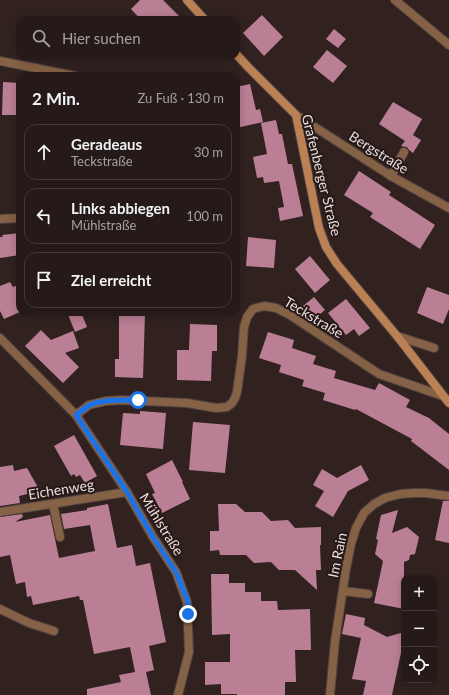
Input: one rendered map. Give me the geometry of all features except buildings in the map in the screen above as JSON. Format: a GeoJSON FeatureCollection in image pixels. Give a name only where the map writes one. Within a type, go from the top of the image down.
{"type":"FeatureCollection","features":[{"type":"Feature","properties":{"kind":"street"},"geometry":{"type":"LineString","coordinates":[[187,0],[201,16]]}},
{"type":"Feature","properties":{"kind":"street"},"geometry":{"type":"LineString","coordinates":[[395,0],[449,45]]}},
{"type":"Feature","properties":{"kind":"street","name":"Grafenberger Straße"},"geometry":{"type":"LineString","coordinates":[[240,58],[296,115],[319,228],[326,246],[337,264],[397,336],[449,403]]}},
{"type":"Feature","properties":{"kind":"street"},"geometry":{"type":"LineString","coordinates":[[0,61],[55,72]]}},
{"type":"Feature","properties":{"kind":"street","name":"Bergstraße"},"geometry":{"type":"LineString","coordinates":[[296,115],[391,176],[449,208]]}},
{"type":"Feature","properties":{"kind":"street"},"geometry":{"type":"LineString","coordinates":[[391,176],[404,152]]}},
{"type":"Feature","properties":{"kind":"street"},"geometry":{"type":"LineString","coordinates":[[0,220],[16,218]]}},
{"type":"Feature","properties":{"kind":"street","name":"Teckstraße"},"geometry":{"type":"LineString","coordinates":[[76,415],[90,405],[106,401],[122,400],[187,403],[216,408],[227,407],[232,403],[237,392],[244,327],[247,317],[253,309],[264,306],[276,308],[290,315],[379,374],[443,396]]}},
{"type":"Feature","properties":{"kind":"street"},"geometry":{"type":"LineString","coordinates":[[397,336],[434,348]]}},
{"type":"Feature","properties":{"kind":"street","name":"Mühlstraße"},"geometry":{"type":"LineString","coordinates":[[0,338],[76,415],[127,492],[153,537],[176,572],[188,602],[189,652],[178,695]]}},
{"type":"Feature","properties":{"kind":"street","name":"Eichenweg"},"geometry":{"type":"LineString","coordinates":[[0,512],[127,492]]}},
{"type":"Feature","properties":{"kind":"street","name":"Im Rain"},"geometry":{"type":"LineString","coordinates":[[330,695],[335,641],[347,563],[356,528],[364,513],[374,504],[385,498],[413,492],[449,496]]}},
{"type":"Feature","properties":{"kind":"street"},"geometry":{"type":"LineString","coordinates":[[54,504],[60,537]]}},
{"type":"Feature","properties":{"kind":"street"},"geometry":{"type":"LineString","coordinates":[[343,591],[368,594]]}},
{"type":"Feature","properties":{"kind":"street"},"geometry":{"type":"LineString","coordinates":[[0,609],[29,623],[54,631]]}},
{"type":"Feature","properties":{"kind":"route"},"geometry":{"type":"LineString","coordinates":[[138,400],[106,401],[90,405],[76,415],[127,492],[153,537],[176,572],[188,602],[188,614]]}}]}
